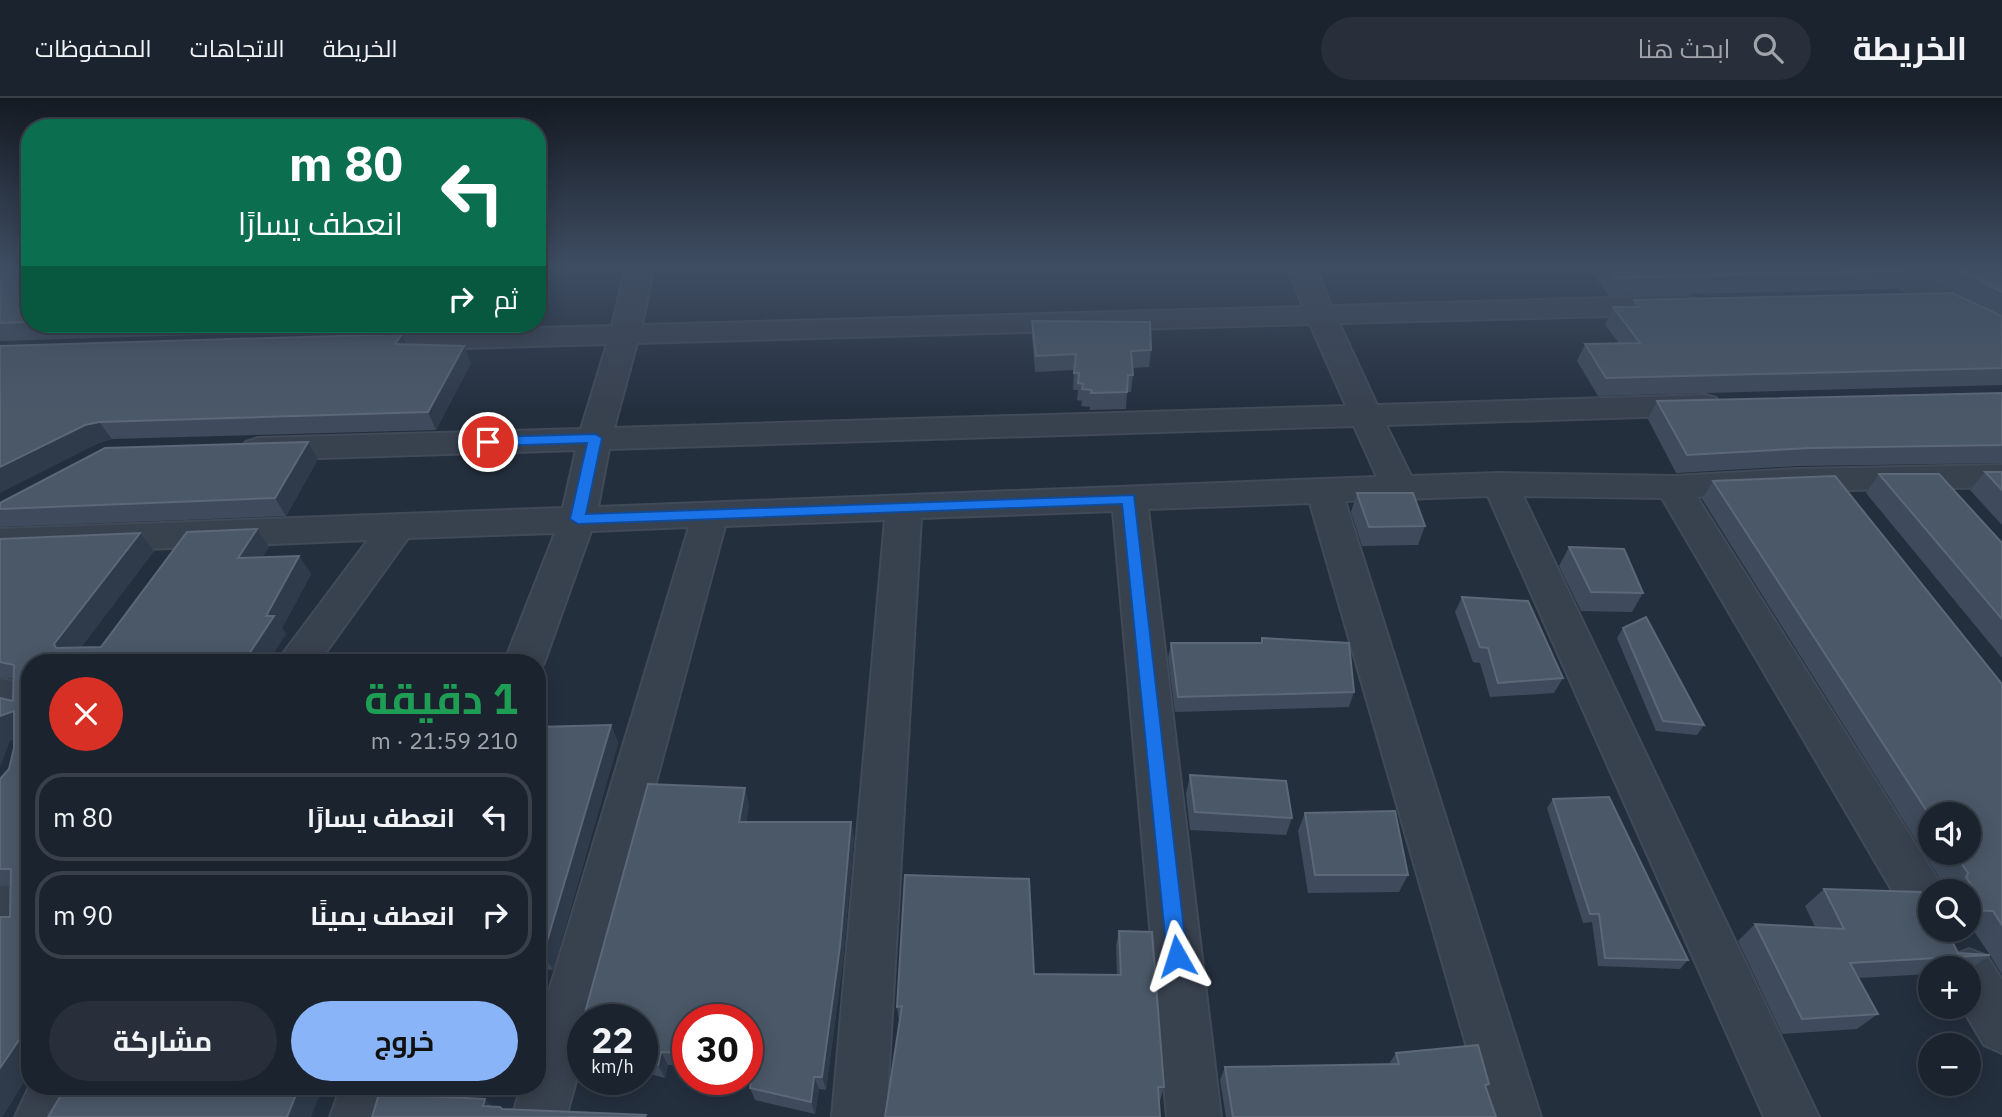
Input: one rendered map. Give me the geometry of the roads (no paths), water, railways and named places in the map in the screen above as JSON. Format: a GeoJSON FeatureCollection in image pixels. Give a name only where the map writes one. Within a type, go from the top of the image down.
{"type":"FeatureCollection","features":[{"type":"Feature","properties":{"kind":"street"},"geometry":{"type":"LineString","coordinates":[[527,654],[578,519],[595,438],[629,315]]}},
{"type":"Feature","properties":{"kind":"street"},"geometry":{"type":"LineString","coordinates":[[320,343],[1301,315]]}},
{"type":"Feature","properties":{"kind":"street"},"geometry":{"type":"LineString","coordinates":[[1320,315],[1399,488]]}},
{"type":"Feature","properties":{"kind":"street"},"geometry":{"type":"LineString","coordinates":[[1976,315],[2002,328]]}},
{"type":"Feature","properties":{"kind":"street"},"geometry":{"type":"LineString","coordinates":[[222,450],[1739,404]]}},
{"type":"Feature","properties":{"kind":"street"},"geometry":{"type":"LineString","coordinates":[[0,542],[1500,484],[1673,487],[1798,480],[2002,477]]}},
{"type":"Feature","properties":{"kind":"street"},"geometry":{"type":"LineString","coordinates":[[1936,478],[1961,506]]}},
{"type":"Feature","properties":{"kind":"street"},"geometry":{"type":"LineString","coordinates":[[1834,481],[1859,512]]}},
{"type":"Feature","properties":{"kind":"street"},"geometry":{"type":"LineString","coordinates":[[1500,484],[1792,1117]]}},
{"type":"Feature","properties":{"kind":"street"},"geometry":{"type":"LineString","coordinates":[[1673,487],[1918,890]]}},
{"type":"Feature","properties":{"kind":"street"},"geometry":{"type":"LineString","coordinates":[[1324,491],[1514,1117]]}},
{"type":"Feature","properties":{"kind":"street"},"geometry":{"type":"LineString","coordinates":[[1129,499],[1194,1117]]}},
{"type":"Feature","properties":{"kind":"street"},"geometry":{"type":"LineString","coordinates":[[859,1117],[904,507]]}},
{"type":"Feature","properties":{"kind":"street"},"geometry":{"type":"LineString","coordinates":[[546,1092],[710,514]]}},
{"type":"Feature","properties":{"kind":"street"},"geometry":{"type":"LineString","coordinates":[[303,654],[398,526]]}},
{"type":"Feature","properties":{"kind":"street"},"geometry":{"type":"LineString","coordinates":[[165,566],[189,534]]}},
{"type":"Feature","properties":{"kind":"street"},"geometry":{"type":"LineString","coordinates":[[0,695],[21,698]]}},
{"type":"Feature","properties":{"kind":"street"},"geometry":{"type":"LineString","coordinates":[[0,908],[21,909]]}},
{"type":"Feature","properties":{"kind":"street"},"geometry":{"type":"LineString","coordinates":[[1981,993],[2002,1027]]}},
{"type":"Feature","properties":{"kind":"street"},"geometry":{"type":"LineString","coordinates":[[41,1117],[54,1095]]}},
{"type":"Feature","properties":{"kind":"street"},"geometry":{"type":"LineString","coordinates":[[357,1117],[365,1095]]}},
{"type":"Feature","properties":{"kind":"street"},"geometry":{"type":"LineString","coordinates":[[539,1117],[545,1095]]}}]}
